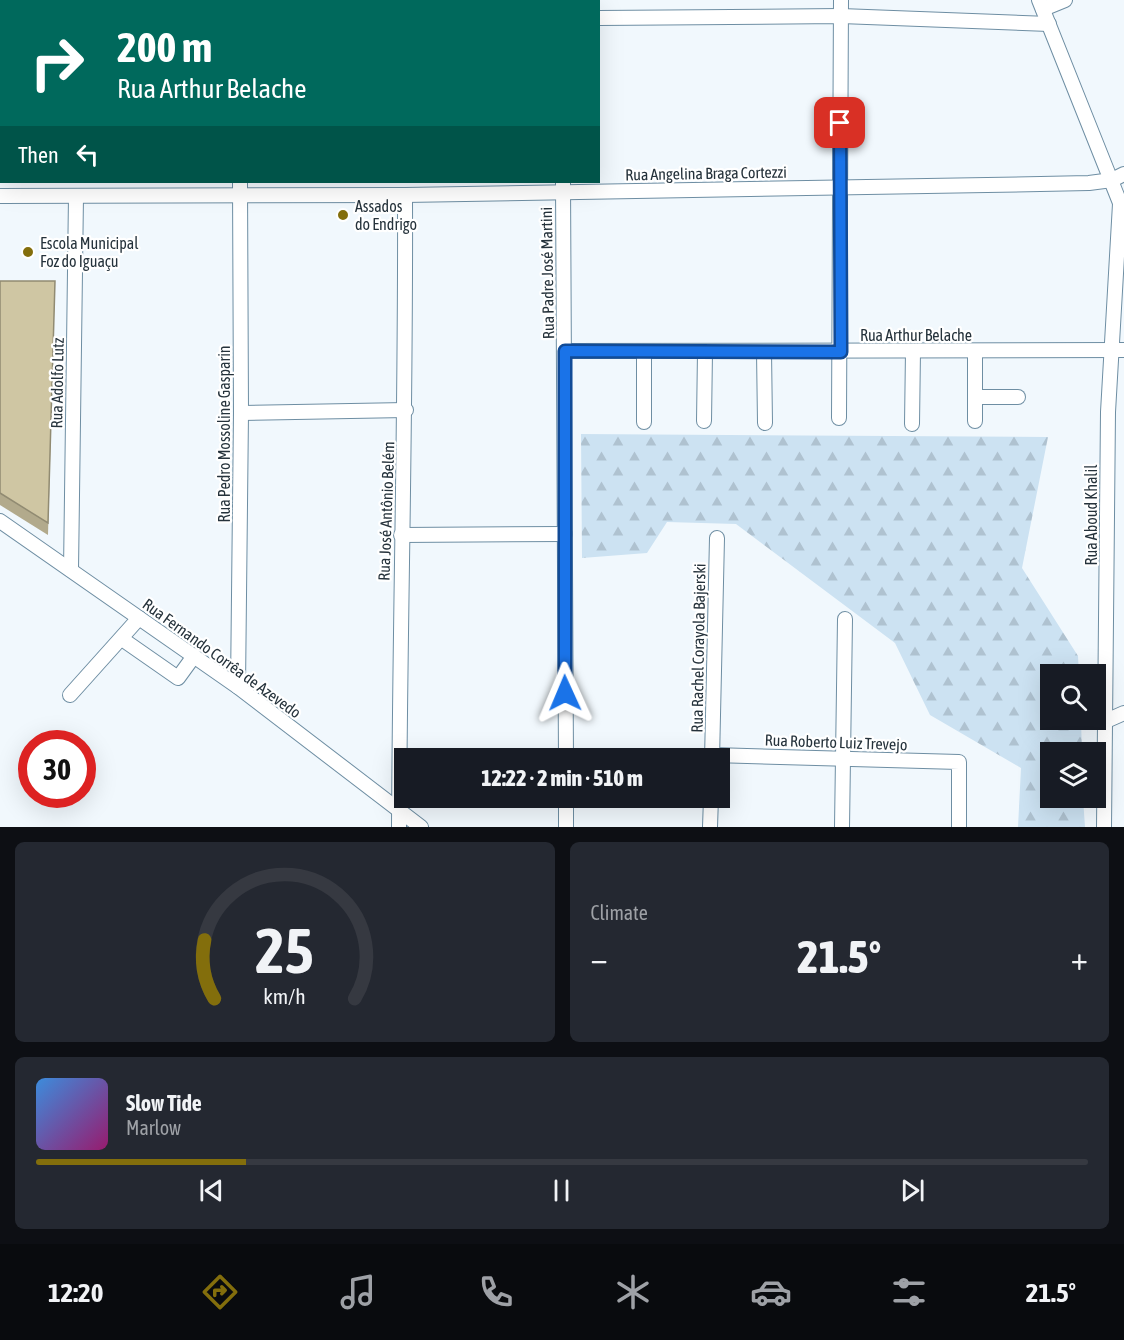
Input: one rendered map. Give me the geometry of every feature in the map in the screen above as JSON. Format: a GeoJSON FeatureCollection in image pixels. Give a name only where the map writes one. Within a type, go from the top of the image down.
{"type":"FeatureCollection","features":[{"type":"Feature","properties":{"kind":"street"},"geometry":{"type":"LineString","coordinates":[[839,417],[841,0]]}},
{"type":"Feature","properties":{"kind":"street"},"geometry":{"type":"LineString","coordinates":[[1065,0],[1041,4],[1118,177],[1122,209]]}},
{"type":"Feature","properties":{"kind":"street"},"geometry":{"type":"LineString","coordinates":[[600,18],[841,16],[1049,24]]}},
{"type":"Feature","properties":{"kind":"street","name":"Rua Angelina Braga Cortezzi"},"geometry":{"type":"LineString","coordinates":[[0,196],[76,196],[240,188],[405,195],[562,186],[839,187],[1077,183],[1118,177]]}},
{"type":"Feature","properties":{"kind":"street","name":"Rua Padre José Martini"},"geometry":{"type":"LineString","coordinates":[[562,186],[565,351],[566,748]]}},
{"type":"Feature","properties":{"kind":"street","name":"Rua Pedro Mossoline Gasparin"},"geometry":{"type":"LineString","coordinates":[[238,687],[241,413],[240,188]]}},
{"type":"Feature","properties":{"kind":"street","name":"Rua José Antônio Belém"},"geometry":{"type":"LineString","coordinates":[[399,827],[401,535],[406,410],[405,195]]}},
{"type":"Feature","properties":{"kind":"street","name":"Rua Adolfo Lutz"},"geometry":{"type":"LineString","coordinates":[[71,570],[76,196]]}},
{"type":"Feature","properties":{"kind":"street","name":"Rua Aboud Khalil"},"geometry":{"type":"LineString","coordinates":[[1106,721],[1122,209]]}},
{"type":"Feature","properties":{"kind":"street","name":"Rua Arthur Belache"},"geometry":{"type":"LineString","coordinates":[[565,351],[1117,350]]}},
{"type":"Feature","properties":{"kind":"street"},"geometry":{"type":"LineString","coordinates":[[644,351],[644,422]]}},
{"type":"Feature","properties":{"kind":"street"},"geometry":{"type":"LineString","coordinates":[[912,424],[913,351]]}},
{"type":"Feature","properties":{"kind":"street"},"geometry":{"type":"LineString","coordinates":[[975,351],[975,421]]}},
{"type":"Feature","properties":{"kind":"street"},"geometry":{"type":"LineString","coordinates":[[704,421],[705,352]]}},
{"type":"Feature","properties":{"kind":"street"},"geometry":{"type":"LineString","coordinates":[[764,352],[765,423]]}},
{"type":"Feature","properties":{"kind":"street"},"geometry":{"type":"LineString","coordinates":[[975,397],[1018,397]]}},
{"type":"Feature","properties":{"kind":"street"},"geometry":{"type":"LineString","coordinates":[[241,413],[406,410]]}},
{"type":"Feature","properties":{"kind":"street","name":"Rua Fernando Corrêa de Azevedo"},"geometry":{"type":"LineString","coordinates":[[0,521],[238,687],[421,827]]}},
{"type":"Feature","properties":{"kind":"street"},"geometry":{"type":"LineString","coordinates":[[401,535],[565,534]]}},
{"type":"Feature","properties":{"kind":"street","name":"Rua Rachel Corayola Bajerski"},"geometry":{"type":"LineString","coordinates":[[713,748],[717,538]]}},
{"type":"Feature","properties":{"kind":"street"},"geometry":{"type":"LineString","coordinates":[[70,695],[139,618]]}},
{"type":"Feature","properties":{"kind":"street"},"geometry":{"type":"LineString","coordinates":[[842,827],[845,619]]}},
{"type":"Feature","properties":{"kind":"street"},"geometry":{"type":"LineString","coordinates":[[122,639],[178,678],[194,656]]}},
{"type":"Feature","properties":{"kind":"street"},"geometry":{"type":"LineString","coordinates":[[1106,721],[1124,713]]}},
{"type":"Feature","properties":{"kind":"street","name":"Rua Aboud Khalil"},"geometry":{"type":"LineString","coordinates":[[1104,827],[1106,730]]}},
{"type":"Feature","properties":{"kind":"street","name":"Rua Roberto Luiz Trevejo"},"geometry":{"type":"LineString","coordinates":[[730,757],[959,762],[960,827]]}},
{"type":"Feature","properties":{"kind":"street"},"geometry":{"type":"LineString","coordinates":[[566,808],[566,827]]}},
{"type":"Feature","properties":{"kind":"street"},"geometry":{"type":"LineString","coordinates":[[710,827],[711,808]]}},
{"type":"Feature","properties":{"kind":"green space"},"geometry":{"type":"Polygon","coordinates":[[[581,434],[1048,437],[1022,568],[1078,656],[1078,664],[1040,664],[1040,730],[1081,730],[1082,742],[1040,742],[1040,808],[1084,808],[1085,827],[1018,827],[1021,768],[930,715],[895,643],[736,524],[667,522],[647,553],[582,558],[581,434]]]}},
{"type":"Feature","properties":{"kind":"building"},"geometry":{"type":"Polygon","coordinates":[[[0,281],[55,281],[48,523],[0,493],[0,281]]]}},
{"type":"Feature","properties":{"kind":"place","name":"Assados do Endrigo"},"geometry":{"type":"Point","coordinates":[343,215]}},
{"type":"Feature","properties":{"kind":"place","name":"Escola Municipal Foz do Iguaçu"},"geometry":{"type":"Point","coordinates":[28,252]}},
{"type":"Feature","properties":{"kind":"route"},"geometry":{"type":"LineString","coordinates":[[565,693],[565,351],[841,352],[840,123]]}}]}
